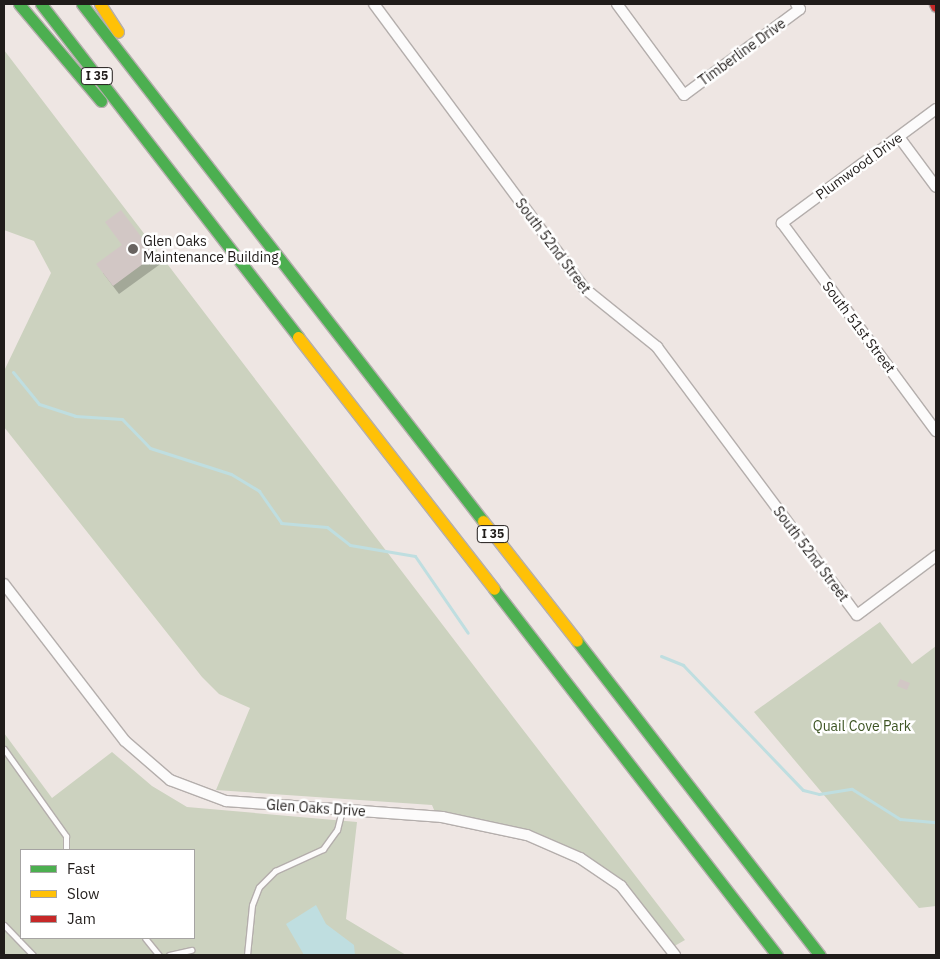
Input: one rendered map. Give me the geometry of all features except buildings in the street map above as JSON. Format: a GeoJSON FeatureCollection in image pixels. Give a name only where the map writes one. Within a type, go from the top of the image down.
{"type":"FeatureCollection","features":[{"type":"Feature","properties":{"kind":"highway"},"geometry":{"type":"LineString","coordinates":[[19,4],[112,114],[153,149]]}},
{"type":"Feature","properties":{"kind":"highway","name":"I 35"},"geometry":{"type":"LineString","coordinates":[[41,4],[777,955]]}},
{"type":"Feature","properties":{"kind":"highway","name":"I 35"},"geometry":{"type":"LineString","coordinates":[[82,4],[820,955]]}},
{"type":"Feature","properties":{"kind":"highway"},"geometry":{"type":"LineString","coordinates":[[100,4],[177,127]]}},
{"type":"Feature","properties":{"kind":"street","name":"South 52nd Street"},"geometry":{"type":"LineString","coordinates":[[374,4],[584,288],[657,347],[857,615],[936,556]]}},
{"type":"Feature","properties":{"kind":"street","name":"Timberline Drive"},"geometry":{"type":"LineString","coordinates":[[617,4],[684,95],[798,6]]}},
{"type":"Feature","properties":{"kind":"street","name":"Plumwood Drive"},"geometry":{"type":"LineString","coordinates":[[782,223],[936,109]]}},
{"type":"Feature","properties":{"kind":"street"},"geometry":{"type":"LineString","coordinates":[[899,136],[936,186]]}},
{"type":"Feature","properties":{"kind":"street","name":"South 51st Street"},"geometry":{"type":"LineString","coordinates":[[782,223],[936,431]]}},
{"type":"Feature","properties":{"kind":"street","name":"Glen Oaks Drive"},"geometry":{"type":"LineString","coordinates":[[4,584],[125,741],[170,780],[226,801],[470,821],[554,846],[621,886],[675,955]]}},
{"type":"Feature","properties":{"kind":"lane"},"geometry":{"type":"LineString","coordinates":[[4,749],[66,836],[66,849]]}},
{"type":"Feature","properties":{"kind":"lane"},"geometry":{"type":"LineString","coordinates":[[247,955],[252,905],[259,887],[275,871],[323,849],[338,830],[342,810]]}},
{"type":"Feature","properties":{"kind":"lane"},"geometry":{"type":"LineString","coordinates":[[4,925],[33,955]]}},
{"type":"Feature","properties":{"kind":"lane"},"geometry":{"type":"LineString","coordinates":[[146,939],[159,955]]}},
{"type":"Feature","properties":{"kind":"lane"},"geometry":{"type":"LineString","coordinates":[[169,955],[191,950]]}},
{"type":"Feature","properties":{"kind":"green space"},"geometry":{"type":"Polygon","coordinates":[[[4,50],[685,940],[671,948],[634,900],[554,846],[437,817],[432,805],[216,790],[250,708],[219,694],[202,677],[4,427],[4,371],[51,273],[34,241],[4,230],[4,50]]]}},
{"type":"Feature","properties":{"kind":"green space","name":"Quail Cove Park"},"geometry":{"type":"Polygon","coordinates":[[[880,622],[912,664],[936,646],[936,906],[919,908],[754,712],[880,622]]]}},
{"type":"Feature","properties":{"kind":"green space"},"geometry":{"type":"Polygon","coordinates":[[[4,733],[52,798],[112,752],[152,786],[187,807],[357,822],[346,919],[406,955],[4,955],[4,733]]]}},
{"type":"Feature","properties":{"kind":"water"},"geometry":{"type":"Polygon","coordinates":[[[316,905],[326,924],[354,945],[355,955],[304,955],[286,924],[316,905]]]}},
{"type":"Feature","properties":{"kind":"waterway"},"geometry":{"type":"LineString","coordinates":[[13,372],[39,404],[75,416],[122,419],[150,448],[231,474],[259,491],[281,523],[327,527],[350,545],[415,556],[468,633]]}},
{"type":"Feature","properties":{"kind":"waterway"},"geometry":{"type":"LineString","coordinates":[[661,656],[683,665],[803,790],[819,794],[852,789],[900,819],[936,822]]}},
{"type":"Feature","properties":{"kind":"traffic: fast"},"geometry":{"type":"LineString","coordinates":[[19,4],[101,101]]}},
{"type":"Feature","properties":{"kind":"traffic: fast"},"geometry":{"type":"LineString","coordinates":[[41,4],[298,337]]}},
{"type":"Feature","properties":{"kind":"traffic: fast"},"geometry":{"type":"LineString","coordinates":[[82,4],[483,521]]}},
{"type":"Feature","properties":{"kind":"traffic: fast"},"geometry":{"type":"LineString","coordinates":[[494,589],[777,955]]}},
{"type":"Feature","properties":{"kind":"traffic: fast"},"geometry":{"type":"LineString","coordinates":[[577,641],[820,955]]}},
{"type":"Feature","properties":{"kind":"traffic: slow"},"geometry":{"type":"LineString","coordinates":[[100,4],[118,32]]}},
{"type":"Feature","properties":{"kind":"traffic: slow"},"geometry":{"type":"LineString","coordinates":[[298,337],[494,589]]}},
{"type":"Feature","properties":{"kind":"traffic: slow"},"geometry":{"type":"LineString","coordinates":[[483,521],[577,641]]}},
{"type":"Feature","properties":{"kind":"place","name":"Glen Oaks Maintenance Building"},"geometry":{"type":"Point","coordinates":[133,249]}}]}
